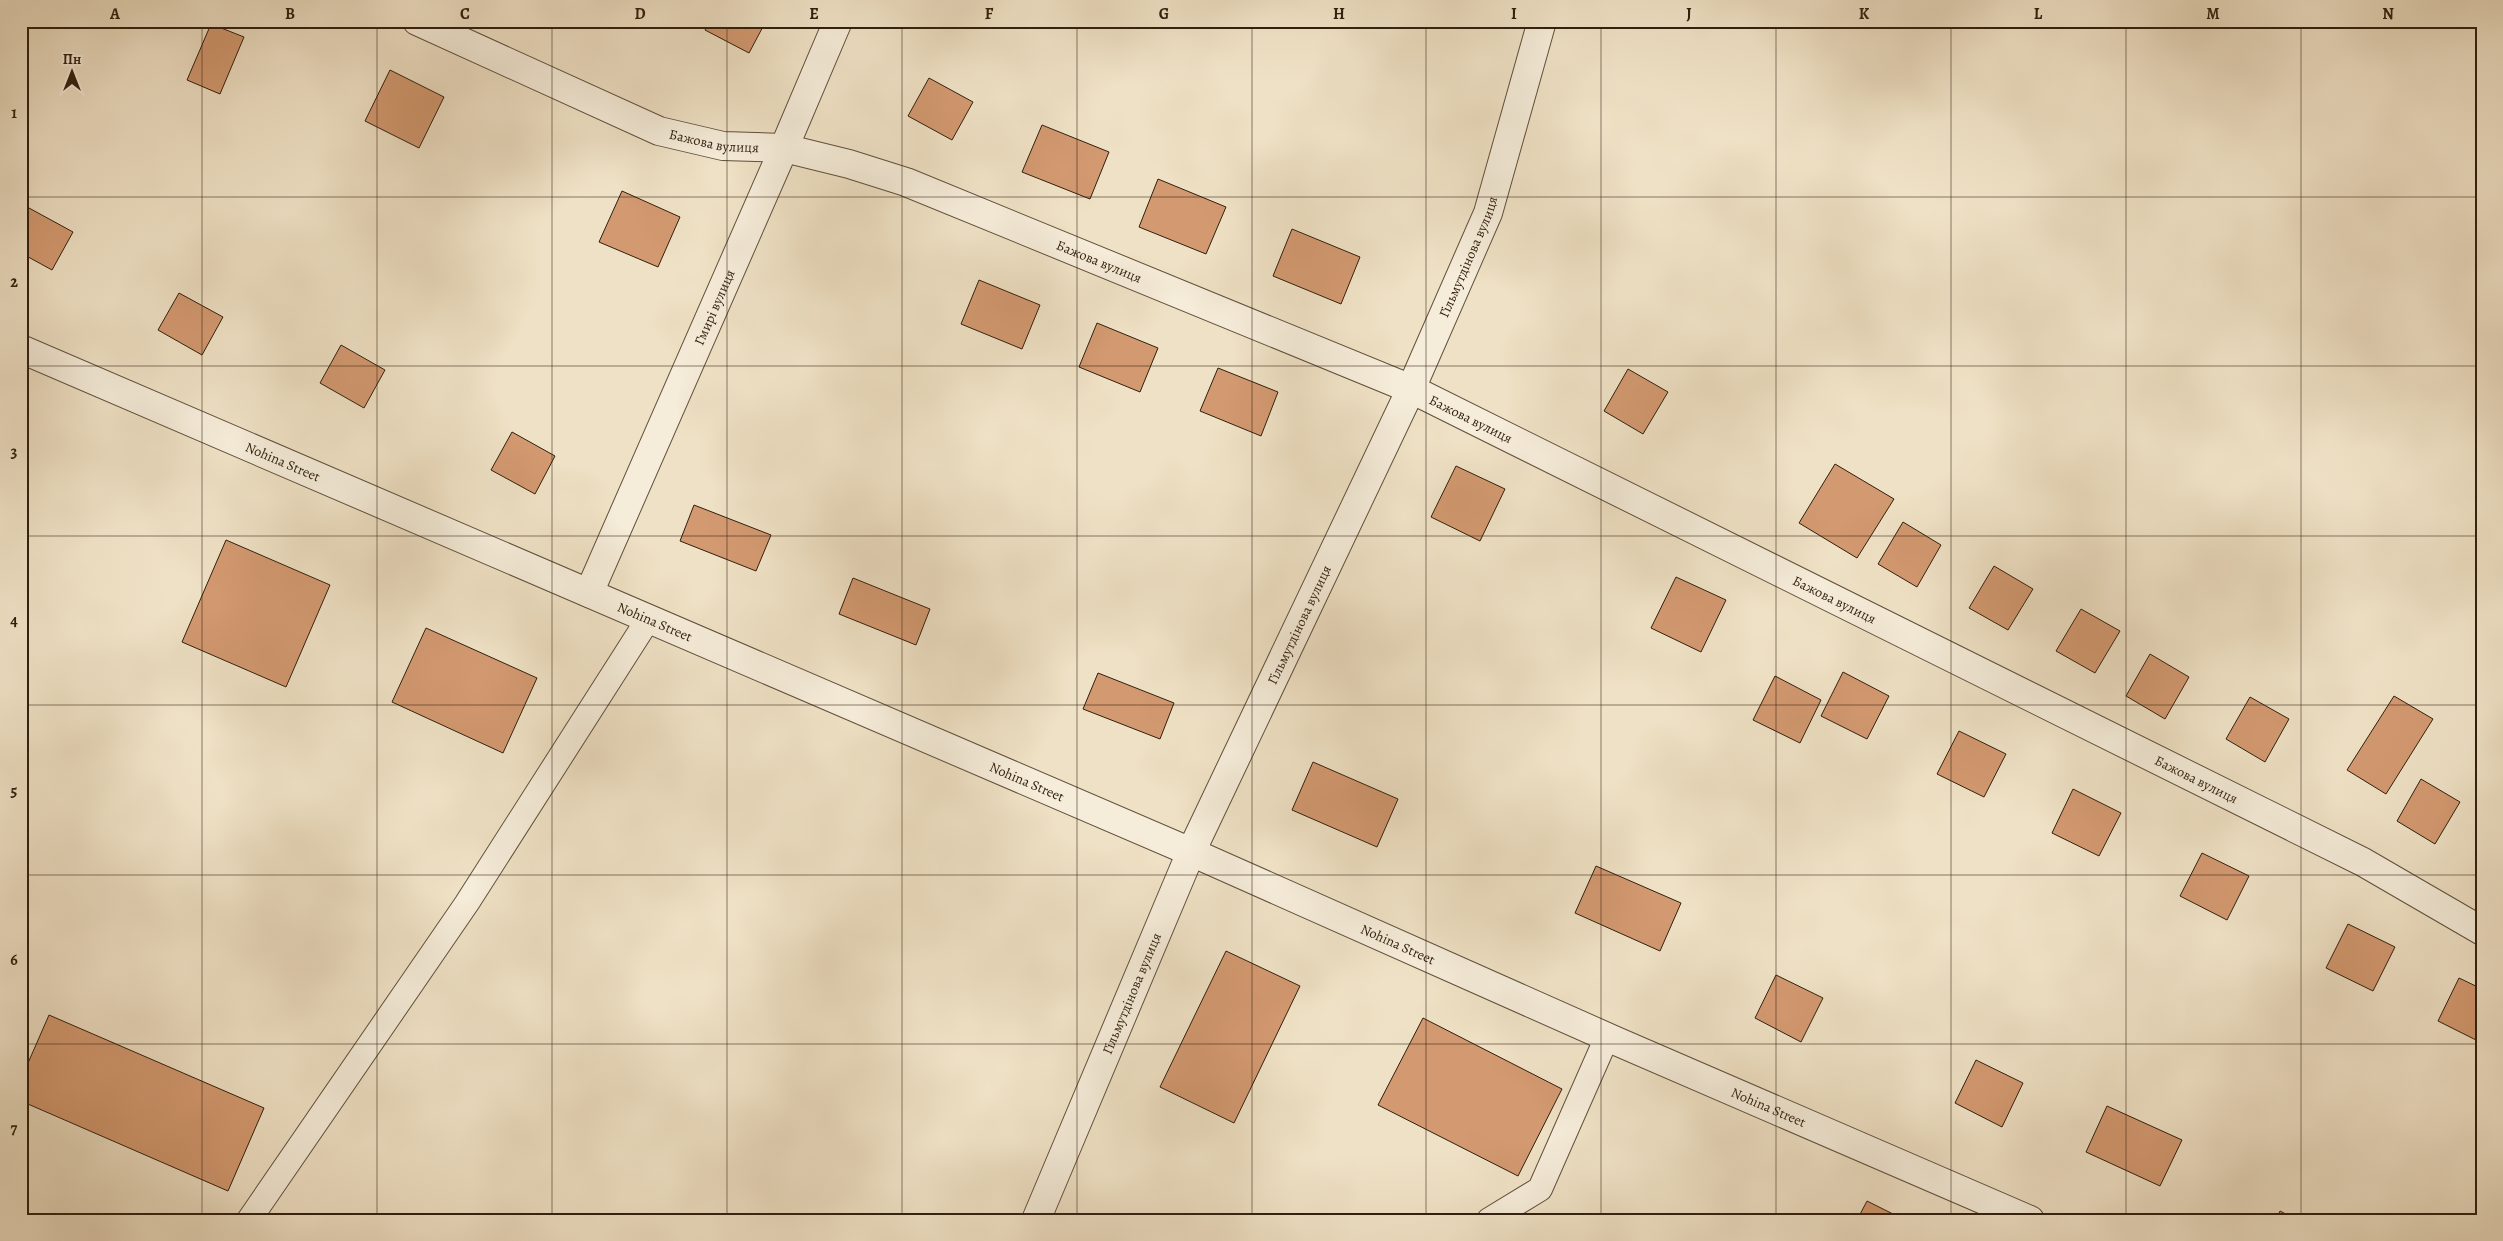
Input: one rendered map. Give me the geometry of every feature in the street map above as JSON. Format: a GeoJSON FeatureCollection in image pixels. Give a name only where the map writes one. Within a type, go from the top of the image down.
{"type":"FeatureCollection","features":[{"type":"Feature","properties":{"kind":"street","name":"Бажова вулиця"},"geometry":{"type":"LineString","coordinates":[[417,21],[659,131],[723,146],[784,148],[850,164],[906,182],[1411,389],[2363,862],[2482,931]]}},
{"type":"Feature","properties":{"kind":"street","name":"Гмирі вулиця"},"geometry":{"type":"LineString","coordinates":[[589,592],[838,21]]}},
{"type":"Feature","properties":{"kind":"street","name":"Гільмутдінова вулиця"},"geometry":{"type":"LineString","coordinates":[[1036,1220],[1191,852],[1411,389],[1488,213],[1542,21]]}},
{"type":"Feature","properties":{"kind":"street","name":"Nohina Street"},"geometry":{"type":"LineString","coordinates":[[21,349],[1191,852],[1607,1037],[2030,1220]]}},
{"type":"Feature","properties":{"kind":"lane"},"geometry":{"type":"LineString","coordinates":[[249,1220],[468,903],[649,618]]}},
{"type":"Feature","properties":{"kind":"lane"},"geometry":{"type":"LineString","coordinates":[[1489,1220],[1540,1189],[1607,1037]]}},
{"type":"Feature","properties":{"kind":"building"},"geometry":{"type":"Polygon","coordinates":[[[710,21],[766,21],[749,53],[705,30],[710,21]]]}},
{"type":"Feature","properties":{"kind":"building"},"geometry":{"type":"Polygon","coordinates":[[[211,24],[244,37],[220,94],[187,80],[211,24]]]}},
{"type":"Feature","properties":{"kind":"building"},"geometry":{"type":"Polygon","coordinates":[[[390,70],[444,97],[419,148],[365,121],[390,70]]]}},
{"type":"Feature","properties":{"kind":"building"},"geometry":{"type":"Polygon","coordinates":[[[929,78],[973,102],[952,140],[908,116],[929,78]]]}},
{"type":"Feature","properties":{"kind":"building"},"geometry":{"type":"Polygon","coordinates":[[[1042,125],[1109,152],[1090,199],[1022,172],[1042,125]]]}},
{"type":"Feature","properties":{"kind":"building"},"geometry":{"type":"Polygon","coordinates":[[[1158,179],[1226,207],[1206,254],[1139,227],[1158,179]]]}},
{"type":"Feature","properties":{"kind":"building"},"geometry":{"type":"Polygon","coordinates":[[[622,191],[680,217],[658,267],[599,242],[622,191]]]}},
{"type":"Feature","properties":{"kind":"building"},"geometry":{"type":"Polygon","coordinates":[[[29,208],[73,232],[52,270],[21,253],[21,221],[29,208]]]}},
{"type":"Feature","properties":{"kind":"building"},"geometry":{"type":"Polygon","coordinates":[[[1292,229],[1360,257],[1341,304],[1273,276],[1292,229]]]}},
{"type":"Feature","properties":{"kind":"building"},"geometry":{"type":"Polygon","coordinates":[[[979,280],[1040,305],[1022,349],[961,324],[979,280]]]}},
{"type":"Feature","properties":{"kind":"building"},"geometry":{"type":"Polygon","coordinates":[[[179,293],[223,317],[202,355],[158,330],[179,293]]]}},
{"type":"Feature","properties":{"kind":"building"},"geometry":{"type":"Polygon","coordinates":[[[1097,323],[1158,348],[1140,392],[1079,367],[1097,323]]]}},
{"type":"Feature","properties":{"kind":"building"},"geometry":{"type":"Polygon","coordinates":[[[341,345],[385,370],[364,408],[320,383],[341,345]]]}},
{"type":"Feature","properties":{"kind":"building"},"geometry":{"type":"Polygon","coordinates":[[[1218,368],[1278,392],[1261,436],[1200,411],[1218,368]]]}},
{"type":"Feature","properties":{"kind":"building"},"geometry":{"type":"Polygon","coordinates":[[[1628,369],[1668,392],[1643,434],[1604,411],[1628,369]]]}},
{"type":"Feature","properties":{"kind":"building"},"geometry":{"type":"Polygon","coordinates":[[[512,432],[555,456],[535,494],[491,470],[512,432]]]}},
{"type":"Feature","properties":{"kind":"building"},"geometry":{"type":"Polygon","coordinates":[[[1835,464],[1894,499],[1857,558],[1799,523],[1835,464]]]}},
{"type":"Feature","properties":{"kind":"building"},"geometry":{"type":"Polygon","coordinates":[[[1456,466],[1505,489],[1480,541],[1431,517],[1456,466]]]}},
{"type":"Feature","properties":{"kind":"building"},"geometry":{"type":"Polygon","coordinates":[[[694,505],[771,535],[756,571],[680,541],[694,505]]]}},
{"type":"Feature","properties":{"kind":"building"},"geometry":{"type":"Polygon","coordinates":[[[1903,522],[1941,545],[1917,587],[1878,564],[1903,522]]]}},
{"type":"Feature","properties":{"kind":"building"},"geometry":{"type":"Polygon","coordinates":[[[226,540],[330,585],[286,687],[182,642],[226,540]]]}},
{"type":"Feature","properties":{"kind":"building"},"geometry":{"type":"Polygon","coordinates":[[[1994,566],[2033,589],[2008,630],[1969,608],[1994,566]]]}},
{"type":"Feature","properties":{"kind":"building"},"geometry":{"type":"Polygon","coordinates":[[[1676,577],[1726,600],[1701,652],[1651,628],[1676,577]]]}},
{"type":"Feature","properties":{"kind":"building"},"geometry":{"type":"Polygon","coordinates":[[[853,578],[930,609],[916,645],[839,614],[853,578]]]}},
{"type":"Feature","properties":{"kind":"building"},"geometry":{"type":"Polygon","coordinates":[[[2081,609],[2120,631],[2095,673],[2056,651],[2081,609]]]}},
{"type":"Feature","properties":{"kind":"building"},"geometry":{"type":"Polygon","coordinates":[[[426,628],[537,678],[503,753],[392,702],[426,628]]]}},
{"type":"Feature","properties":{"kind":"building"},"geometry":{"type":"Polygon","coordinates":[[[2150,654],[2189,677],[2165,719],[2126,696],[2150,654]]]}},
{"type":"Feature","properties":{"kind":"building"},"geometry":{"type":"Polygon","coordinates":[[[1843,672],[1889,696],[1867,739],[1821,716],[1843,672]]]}},
{"type":"Feature","properties":{"kind":"building"},"geometry":{"type":"Polygon","coordinates":[[[1098,673],[1174,703],[1160,739],[1083,709],[1098,673]]]}},
{"type":"Feature","properties":{"kind":"building"},"geometry":{"type":"Polygon","coordinates":[[[1775,676],[1821,700],[1800,743],[1753,720],[1775,676]]]}},
{"type":"Feature","properties":{"kind":"building"},"geometry":{"type":"Polygon","coordinates":[[[2394,696],[2433,719],[2386,794],[2347,770],[2394,696]]]}},
{"type":"Feature","properties":{"kind":"building"},"geometry":{"type":"Polygon","coordinates":[[[2250,697],[2289,719],[2265,762],[2226,739],[2250,697]]]}},
{"type":"Feature","properties":{"kind":"building"},"geometry":{"type":"Polygon","coordinates":[[[1959,731],[2006,754],[1984,797],[1937,774],[1959,731]]]}},
{"type":"Feature","properties":{"kind":"building"},"geometry":{"type":"Polygon","coordinates":[[[1313,762],[1398,799],[1377,847],[1292,810],[1313,762]]]}},
{"type":"Feature","properties":{"kind":"building"},"geometry":{"type":"Polygon","coordinates":[[[2421,779],[2460,802],[2435,844],[2397,821],[2421,779]]]}},
{"type":"Feature","properties":{"kind":"building"},"geometry":{"type":"Polygon","coordinates":[[[2073,789],[2121,813],[2099,856],[2052,833],[2073,789]]]}},
{"type":"Feature","properties":{"kind":"building"},"geometry":{"type":"Polygon","coordinates":[[[2202,853],[2249,876],[2227,920],[2180,896],[2202,853]]]}},
{"type":"Feature","properties":{"kind":"building"},"geometry":{"type":"Polygon","coordinates":[[[1596,866],[1681,903],[1660,951],[1575,913],[1596,866]]]}},
{"type":"Feature","properties":{"kind":"building"},"geometry":{"type":"Polygon","coordinates":[[[2348,924],[2395,947],[2373,991],[2326,968],[2348,924]]]}},
{"type":"Feature","properties":{"kind":"building"},"geometry":{"type":"Polygon","coordinates":[[[1226,951],[1300,986],[1234,1123],[1160,1087],[1226,951]]]}},
{"type":"Feature","properties":{"kind":"building"},"geometry":{"type":"Polygon","coordinates":[[[1776,975],[1823,998],[1801,1042],[1755,1018],[1776,975]]]}},
{"type":"Feature","properties":{"kind":"building"},"geometry":{"type":"Polygon","coordinates":[[[2459,978],[2482,989],[2482,1043],[2438,1021],[2459,978]]]}},
{"type":"Feature","properties":{"kind":"building"},"geometry":{"type":"Polygon","coordinates":[[[49,1015],[264,1108],[228,1191],[21,1101],[21,1079],[49,1015]]]}},
{"type":"Feature","properties":{"kind":"building"},"geometry":{"type":"Polygon","coordinates":[[[1423,1018],[1562,1089],[1518,1176],[1378,1105],[1423,1018]]]}},
{"type":"Feature","properties":{"kind":"building"},"geometry":{"type":"Polygon","coordinates":[[[1976,1060],[2023,1083],[2002,1127],[1955,1103],[1976,1060]]]}},
{"type":"Feature","properties":{"kind":"building"},"geometry":{"type":"Polygon","coordinates":[[[2107,1106],[2182,1140],[2160,1186],[2086,1152],[2107,1106]]]}},
{"type":"Feature","properties":{"kind":"building"},"geometry":{"type":"Polygon","coordinates":[[[1867,1201],[1905,1220],[1857,1220],[1867,1201]]]}},
{"type":"Feature","properties":{"kind":"building"},"geometry":{"type":"Polygon","coordinates":[[[2280,1211],[2297,1220],[2276,1220],[2280,1211]]]}}]}
